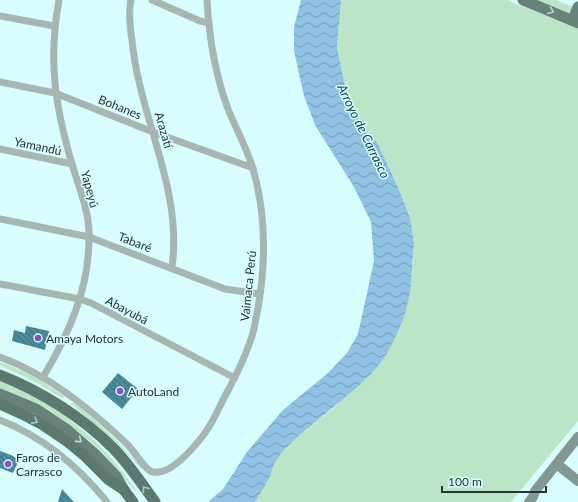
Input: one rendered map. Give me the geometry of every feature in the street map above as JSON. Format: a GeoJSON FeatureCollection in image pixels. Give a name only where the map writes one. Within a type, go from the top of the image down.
{"type":"FeatureCollection","features":[{"type":"Feature","properties":{"kind":"highway"},"geometry":{"type":"LineString","coordinates":[[0,375],[34,391],[74,416],[113,448],[155,502]]}},
{"type":"Feature","properties":{"kind":"highway"},"geometry":{"type":"LineString","coordinates":[[0,404],[55,432],[85,456],[109,480],[124,490],[133,502]]}},
{"type":"Feature","properties":{"kind":"main road"},"geometry":{"type":"LineString","coordinates":[[523,0],[575,22],[578,7]]}},
{"type":"Feature","properties":{"kind":"main road"},"geometry":{"type":"LineString","coordinates":[[572,0],[578,3]]}},
{"type":"Feature","properties":{"kind":"main road"},"geometry":{"type":"LineString","coordinates":[[0,394],[36,410],[66,429],[91,450],[116,476],[124,490]]}},
{"type":"Feature","properties":{"kind":"main road"},"geometry":{"type":"LineString","coordinates":[[529,502],[535,491],[578,437]]}},
{"type":"Feature","properties":{"kind":"main road"},"geometry":{"type":"LineString","coordinates":[[557,464],[578,481]]}},
{"type":"Feature","properties":{"kind":"main road"},"geometry":{"type":"LineString","coordinates":[[522,502],[529,493],[535,491]]}},
{"type":"Feature","properties":{"kind":"street","name":"Yapeyú"},"geometry":{"type":"LineString","coordinates":[[43,377],[65,338],[80,299],[86,275],[89,236],[86,213],[72,164],[55,93],[54,26],[59,0]]}},
{"type":"Feature","properties":{"kind":"street","name":"Arazatí"},"geometry":{"type":"LineString","coordinates":[[131,0],[130,21],[135,62],[172,207],[174,241],[172,267]]}},
{"type":"Feature","properties":{"kind":"street"},"geometry":{"type":"LineString","coordinates":[[152,0],[208,23]]}},
{"type":"Feature","properties":{"kind":"street","name":"Vaimaca Perú"},"geometry":{"type":"LineString","coordinates":[[73,398],[112,429],[130,447],[146,468],[154,473],[162,472],[185,457],[198,443],[209,427],[235,378],[253,334],[263,265],[263,240],[258,191],[253,168],[228,110],[216,70],[208,23],[207,0]]}},
{"type":"Feature","properties":{"kind":"street"},"geometry":{"type":"LineString","coordinates":[[0,16],[54,26]]}},
{"type":"Feature","properties":{"kind":"street","name":"Bohanes"},"geometry":{"type":"LineString","coordinates":[[0,82],[55,93],[153,132],[253,168]]}},
{"type":"Feature","properties":{"kind":"street","name":"Yamandú"},"geometry":{"type":"LineString","coordinates":[[0,149],[72,164]]}},
{"type":"Feature","properties":{"kind":"street","name":"Tabaré"},"geometry":{"type":"LineString","coordinates":[[0,219],[89,236],[172,267],[225,289],[260,294]]}},
{"type":"Feature","properties":{"kind":"street","name":"Abayubá"},"geometry":{"type":"LineString","coordinates":[[0,284],[80,299],[235,378]]}},
{"type":"Feature","properties":{"kind":"street"},"geometry":{"type":"LineString","coordinates":[[0,357],[43,377],[73,398],[59,406]]}},
{"type":"Feature","properties":{"kind":"street"},"geometry":{"type":"LineString","coordinates":[[0,420],[44,442],[90,482],[107,502]]}},
{"type":"Feature","properties":{"kind":"green space"},"geometry":{"type":"Polygon","coordinates":[[[341,0],[507,0],[578,29],[578,421],[511,502],[255,502],[269,479],[274,464],[283,451],[296,438],[337,405],[411,274],[414,243],[410,218],[377,142],[363,129],[346,92],[337,47],[341,0]]]}},
{"type":"Feature","properties":{"kind":"green space"},"geometry":{"type":"Polygon","coordinates":[[[533,0],[556,0],[573,7],[571,14],[533,0]]]}},
{"type":"Feature","properties":{"kind":"green space"},"geometry":{"type":"Polygon","coordinates":[[[0,362],[30,374],[64,396],[62,398],[39,384],[0,365],[0,362]]]}},
{"type":"Feature","properties":{"kind":"green space"},"geometry":{"type":"Polygon","coordinates":[[[0,379],[54,407],[74,423],[95,441],[112,459],[136,490],[135,491],[109,460],[92,443],[48,412],[0,388],[0,379]]]}},
{"type":"Feature","properties":{"kind":"green space"},"geometry":{"type":"Polygon","coordinates":[[[70,403],[74,403],[101,425],[141,469],[120,446],[70,403]]]}},
{"type":"Feature","properties":{"kind":"water","name":"Arroyo de Carrasco"},"geometry":{"type":"Polygon","coordinates":[[[301,0],[341,0],[337,47],[346,92],[363,129],[377,142],[410,218],[414,243],[410,293],[405,314],[385,357],[371,374],[355,389],[296,438],[283,451],[274,464],[269,479],[255,502],[208,502],[223,489],[247,452],[283,410],[328,373],[347,353],[358,334],[374,261],[371,222],[354,187],[315,125],[304,96],[294,51],[294,27],[301,0]]]}},
{"type":"Feature","properties":{"kind":"building","name":"Amaya Motors"},"geometry":{"type":"Polygon","coordinates":[[[26,326],[49,331],[45,350],[12,341],[14,330],[25,333],[26,326]]]}},
{"type":"Feature","properties":{"kind":"building","name":"AutoLand"},"geometry":{"type":"Polygon","coordinates":[[[118,373],[138,389],[122,409],[102,392],[118,373]]]}},
{"type":"Feature","properties":{"kind":"building","name":"Faros de Carrasco"},"geometry":{"type":"Polygon","coordinates":[[[0,451],[19,460],[13,473],[0,468],[0,451]]]}},
{"type":"Feature","properties":{"kind":"building"},"geometry":{"type":"Polygon","coordinates":[[[62,489],[74,502],[58,502],[62,489]]]}},
{"type":"Feature","properties":{"kind":"place","name":"Amaya Motors"},"geometry":{"type":"Point","coordinates":[38,338]}},
{"type":"Feature","properties":{"kind":"place","name":"AutoLand"},"geometry":{"type":"Point","coordinates":[120,391]}},
{"type":"Feature","properties":{"kind":"place","name":"Faros de Carrasco"},"geometry":{"type":"Point","coordinates":[8,464]}}]}
